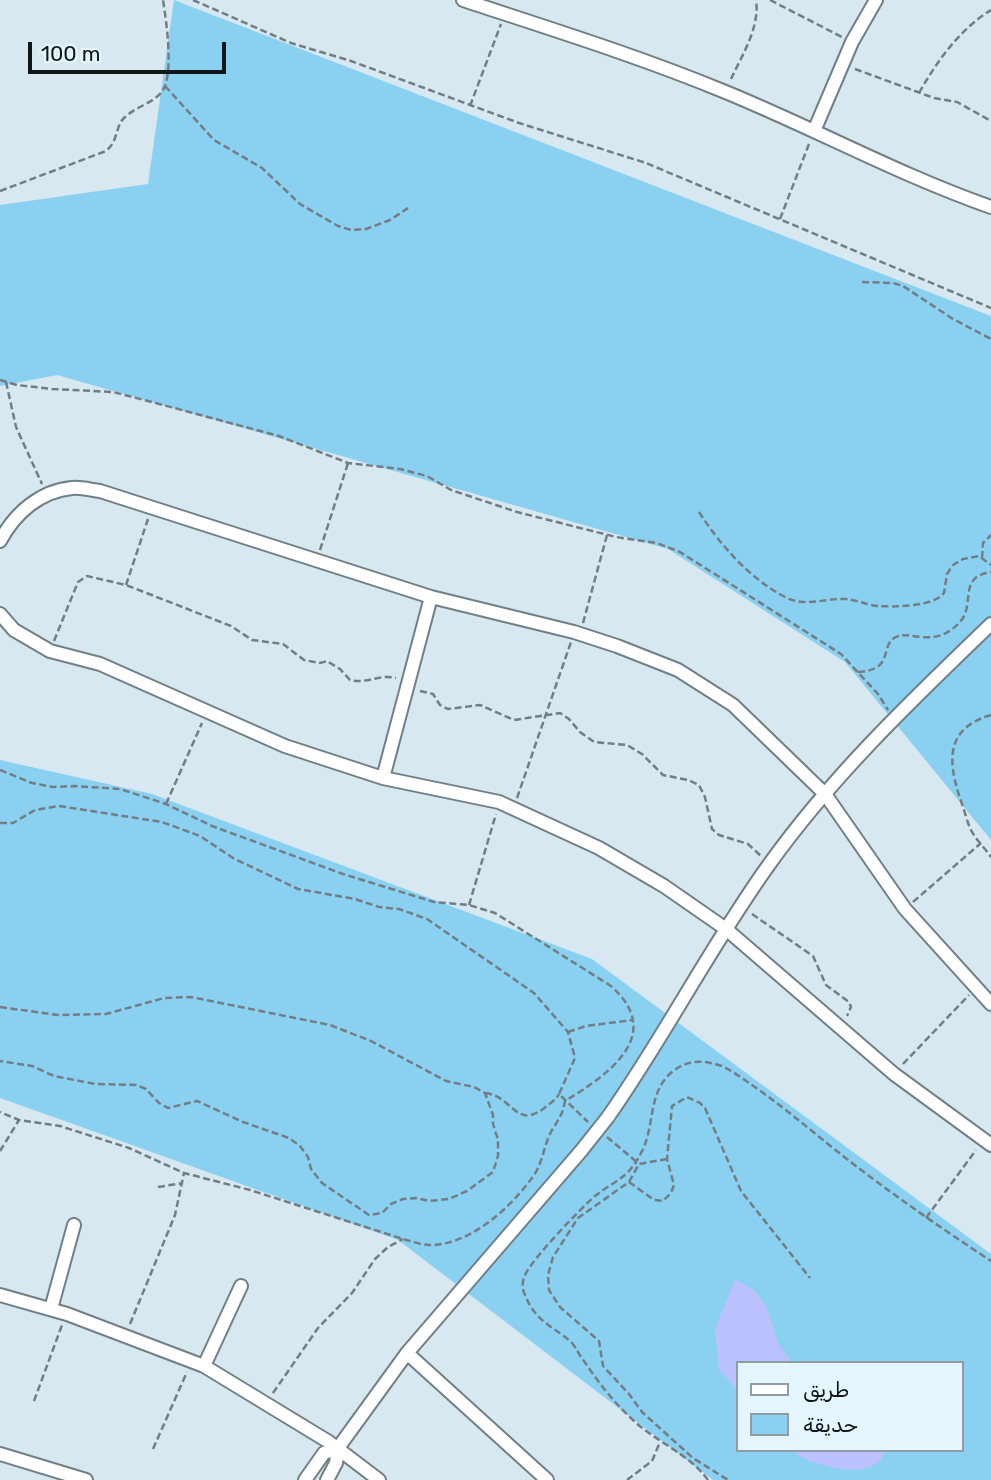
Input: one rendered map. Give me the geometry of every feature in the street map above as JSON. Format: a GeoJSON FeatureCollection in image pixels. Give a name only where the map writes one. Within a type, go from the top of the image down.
{"type":"FeatureCollection","features":[{"type":"Feature","properties":{"kind":"street"},"geometry":{"type":"LineString","coordinates":[[463,0],[579,37],[725,92],[882,164],[991,207]]}},
{"type":"Feature","properties":{"kind":"street"},"geometry":{"type":"LineString","coordinates":[[814,131],[852,42],[876,0]]}},
{"type":"Feature","properties":{"kind":"street"},"geometry":{"type":"LineString","coordinates":[[0,541],[9,525],[26,507],[47,494],[73,488],[100,491],[430,597],[577,633],[678,670],[733,705],[825,794],[905,909],[991,1004]]}},
{"type":"Feature","properties":{"kind":"street"},"geometry":{"type":"LineString","coordinates":[[383,778],[430,597]]}},
{"type":"Feature","properties":{"kind":"street"},"geometry":{"type":"LineString","coordinates":[[0,614],[14,630],[50,651],[100,664],[285,746],[383,778],[499,802],[610,855],[664,886],[726,929],[894,1074],[987,1142]]}},
{"type":"Feature","properties":{"kind":"street"},"geometry":{"type":"LineString","coordinates":[[327,1480],[337,1463],[338,1448],[408,1353],[608,1117],[646,1063],[726,929],[769,864],[825,794],[893,718],[991,624]]}},
{"type":"Feature","properties":{"kind":"street"},"geometry":{"type":"LineString","coordinates":[[51,1309],[74,1225]]}},
{"type":"Feature","properties":{"kind":"street"},"geometry":{"type":"LineString","coordinates":[[198,1364],[241,1286]]}},
{"type":"Feature","properties":{"kind":"street"},"geometry":{"type":"LineString","coordinates":[[0,1295],[67,1314],[198,1364],[338,1448],[379,1480]]}},
{"type":"Feature","properties":{"kind":"street"},"geometry":{"type":"LineString","coordinates":[[408,1353],[547,1480]]}},
{"type":"Feature","properties":{"kind":"street"},"geometry":{"type":"LineString","coordinates":[[305,1480],[324,1453],[338,1448]]}},
{"type":"Feature","properties":{"kind":"street"},"geometry":{"type":"LineString","coordinates":[[0,1454],[86,1480]]}},
{"type":"Feature","properties":{"kind":"path"},"geometry":{"type":"LineString","coordinates":[[0,191],[106,150],[115,141],[124,118],[156,97],[165,86],[168,35],[163,0]]}},
{"type":"Feature","properties":{"kind":"path"},"geometry":{"type":"LineString","coordinates":[[193,0],[291,43],[351,61],[470,106],[646,163],[991,309]]}},
{"type":"Feature","properties":{"kind":"path"},"geometry":{"type":"LineString","coordinates":[[725,92],[752,32],[757,14],[755,0]]}},
{"type":"Feature","properties":{"kind":"path"},"geometry":{"type":"LineString","coordinates":[[770,0],[852,42]]}},
{"type":"Feature","properties":{"kind":"path"},"geometry":{"type":"LineString","coordinates":[[919,93],[928,76],[959,35],[991,10]]}},
{"type":"Feature","properties":{"kind":"path"},"geometry":{"type":"LineString","coordinates":[[470,106],[505,14]]}},
{"type":"Feature","properties":{"kind":"path"},"geometry":{"type":"LineString","coordinates":[[843,65],[919,93],[966,106],[991,121]]}},
{"type":"Feature","properties":{"kind":"path"},"geometry":{"type":"LineString","coordinates":[[165,86],[214,140],[262,167],[300,204],[338,226],[351,230],[366,229],[390,220],[408,208]]}},
{"type":"Feature","properties":{"kind":"path"},"geometry":{"type":"LineString","coordinates":[[780,219],[814,131]]}},
{"type":"Feature","properties":{"kind":"path"},"geometry":{"type":"LineString","coordinates":[[862,282],[903,286],[953,319],[991,339]]}},
{"type":"Feature","properties":{"kind":"path"},"geometry":{"type":"LineString","coordinates":[[0,380],[52,389],[113,392],[279,436],[348,463],[400,469],[426,476],[479,500],[607,535],[640,539],[680,552],[841,654],[878,694],[893,718]]}},
{"type":"Feature","properties":{"kind":"path"},"geometry":{"type":"LineString","coordinates":[[6,382],[16,427],[47,494]]}},
{"type":"Feature","properties":{"kind":"path"},"geometry":{"type":"LineString","coordinates":[[317,561],[348,463]]}},
{"type":"Feature","properties":{"kind":"path"},"geometry":{"type":"LineString","coordinates":[[126,585],[152,508]]}},
{"type":"Feature","properties":{"kind":"path"},"geometry":{"type":"LineString","coordinates":[[699,512],[716,536],[756,577],[790,599],[804,603],[846,599],[876,606],[932,603],[944,593],[947,574],[953,565],[963,559],[979,556],[991,565],[971,583],[968,590],[969,606],[952,629],[939,636],[924,639],[905,635],[896,637],[890,643],[880,665],[858,672]]}},
{"type":"Feature","properties":{"kind":"path"},"geometry":{"type":"LineString","coordinates":[[513,808],[577,633],[607,535]]}},
{"type":"Feature","properties":{"kind":"path"},"geometry":{"type":"LineString","coordinates":[[982,558],[983,543],[991,536]]}},
{"type":"Feature","properties":{"kind":"path"},"geometry":{"type":"LineString","coordinates":[[984,573],[991,572]]}},
{"type":"Feature","properties":{"kind":"path"},"geometry":{"type":"LineString","coordinates":[[50,651],[80,579],[91,576],[126,585],[231,626],[252,640],[283,644],[304,660],[327,662],[340,669],[350,680],[367,681],[384,676],[408,684],[433,694],[440,705],[448,709],[480,705],[514,720],[545,717],[555,713],[565,715],[580,732],[594,742],[627,745],[642,754],[663,775],[694,781],[703,790],[712,829],[719,835],[748,844],[769,864]]}},
{"type":"Feature","properties":{"kind":"path"},"geometry":{"type":"LineString","coordinates":[[166,804],[207,712]]}},
{"type":"Feature","properties":{"kind":"path"},"geometry":{"type":"LineString","coordinates":[[991,715],[974,720],[963,729],[955,741],[951,755],[956,788],[972,831],[991,857]]}},
{"type":"Feature","properties":{"kind":"path"},"geometry":{"type":"LineString","coordinates":[[0,770],[32,783],[53,787],[120,789],[166,804],[212,827],[343,874],[434,902],[469,905],[495,913],[611,986],[622,996],[634,1020],[628,1048],[621,1058],[601,1079],[565,1101],[561,1119],[552,1130],[534,1174],[504,1208],[478,1231],[454,1242],[428,1245],[403,1239],[184,1172],[129,1148],[60,1126],[19,1120],[0,1112]]}},
{"type":"Feature","properties":{"kind":"path"},"geometry":{"type":"LineString","coordinates":[[469,905],[499,802]]}},
{"type":"Feature","properties":{"kind":"path"},"geometry":{"type":"LineString","coordinates":[[0,823],[13,823],[35,810],[59,806],[162,822],[200,836],[233,858],[298,889],[399,909],[427,919],[534,993],[568,1032],[575,1058],[556,1100],[534,1115],[528,1116],[517,1112],[499,1096],[446,1081],[371,1041],[330,1025],[191,998],[164,998],[106,1014],[58,1015],[0,1007]]}},
{"type":"Feature","properties":{"kind":"path"},"geometry":{"type":"LineString","coordinates":[[905,909],[981,843]]}},
{"type":"Feature","properties":{"kind":"path"},"geometry":{"type":"LineString","coordinates":[[741,906],[813,956],[826,985],[849,1002],[851,1007],[842,1029]]}},
{"type":"Feature","properties":{"kind":"path"},"geometry":{"type":"LineString","coordinates":[[894,1074],[975,988]]}},
{"type":"Feature","properties":{"kind":"path"},"geometry":{"type":"LineString","coordinates":[[568,1032],[586,1026],[634,1020]]}},
{"type":"Feature","properties":{"kind":"path"},"geometry":{"type":"LineString","coordinates":[[693,1458],[642,1412],[603,1366],[599,1341],[560,1307],[549,1290],[548,1275],[552,1257],[578,1218],[629,1182],[644,1146],[650,1113],[662,1083],[677,1068],[698,1060],[724,1067],[775,1100],[830,1146],[926,1218],[991,1261]]}},
{"type":"Feature","properties":{"kind":"path"},"geometry":{"type":"LineString","coordinates":[[0,1061],[32,1066],[54,1076],[95,1084],[136,1085],[146,1089],[168,1108],[197,1101],[243,1122],[289,1138],[300,1146],[308,1157],[311,1169],[322,1182],[369,1215],[382,1213],[391,1204],[403,1199],[449,1199],[467,1191],[494,1172],[498,1140],[485,1093]]}},
{"type":"Feature","properties":{"kind":"path"},"geometry":{"type":"LineString","coordinates":[[559,1094],[573,1109]]}},
{"type":"Feature","properties":{"kind":"path"},"geometry":{"type":"LineString","coordinates":[[629,1182],[654,1200],[663,1201],[671,1193],[674,1185],[667,1159],[672,1106],[687,1097],[694,1099],[709,1114],[741,1191],[810,1278]]}},
{"type":"Feature","properties":{"kind":"path"},"geometry":{"type":"LineString","coordinates":[[0,1151],[19,1120]]}},
{"type":"Feature","properties":{"kind":"path"},"geometry":{"type":"LineString","coordinates":[[926,1218],[987,1142]]}},
{"type":"Feature","properties":{"kind":"path"},"geometry":{"type":"LineString","coordinates":[[667,1159],[638,1163],[625,1176],[596,1195],[552,1241],[525,1276],[523,1292],[544,1323],[577,1348],[582,1359],[612,1399],[635,1422],[660,1442],[693,1458],[728,1480]]}},
{"type":"Feature","properties":{"kind":"path"},"geometry":{"type":"LineString","coordinates":[[126,1335],[175,1215],[184,1172]]}},
{"type":"Feature","properties":{"kind":"path"},"geometry":{"type":"LineString","coordinates":[[158,1187],[183,1183]]}},
{"type":"Feature","properties":{"kind":"path"},"geometry":{"type":"LineString","coordinates":[[266,1403],[318,1328],[352,1293],[375,1259],[387,1247],[403,1239]]}},
{"type":"Feature","properties":{"kind":"path"},"geometry":{"type":"LineString","coordinates":[[34,1401],[67,1314]]}},
{"type":"Feature","properties":{"kind":"path"},"geometry":{"type":"LineString","coordinates":[[153,1449],[198,1364]]}},
{"type":"Feature","properties":{"kind":"path"},"geometry":{"type":"LineString","coordinates":[[627,1480],[652,1461],[660,1442]]}},
{"type":"Feature","properties":{"kind":"path"},"geometry":{"type":"LineString","coordinates":[[681,1453],[701,1470],[708,1480]]}},
{"type":"Feature","properties":{"kind":"green space"},"geometry":{"type":"Polygon","coordinates":[[[174,0],[991,316],[991,840],[845,662],[668,549],[57,375],[0,386],[0,205],[148,184],[174,0]]]}},
{"type":"Feature","properties":{"kind":"green space"},"geometry":{"type":"Polygon","coordinates":[[[0,760],[152,794],[592,959],[991,1254],[991,1480],[713,1480],[398,1240],[0,1098],[0,760]]]}},
{"type":"Feature","properties":{"kind":"shaded area"},"geometry":{"type":"Polygon","coordinates":[[[735,1279],[755,1291],[767,1308],[778,1343],[791,1361],[736,1361],[736,1389],[719,1370],[715,1329],[735,1279]]]}},
{"type":"Feature","properties":{"kind":"shaded area"},"geometry":{"type":"Polygon","coordinates":[[[796,1452],[883,1452],[881,1459],[873,1466],[850,1470],[823,1465],[799,1456],[796,1452]]]}}]}
